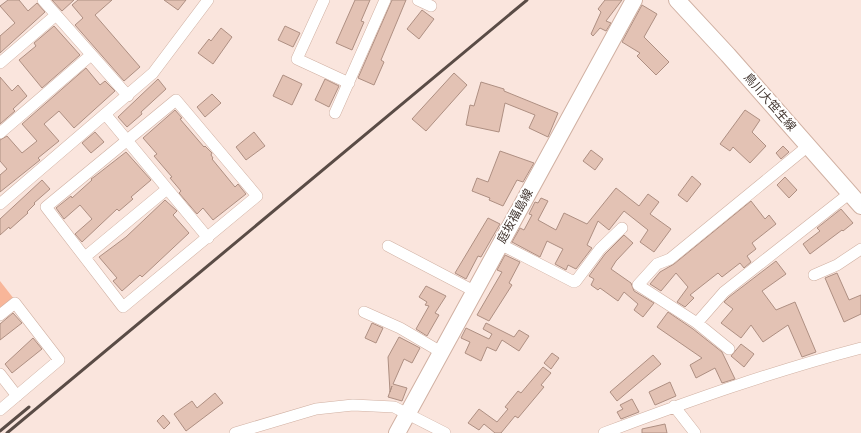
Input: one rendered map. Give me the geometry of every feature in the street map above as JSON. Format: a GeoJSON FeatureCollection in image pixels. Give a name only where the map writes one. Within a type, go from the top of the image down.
{"type":"FeatureCollection","features":[{"type":"Feature","properties":{"kind":"main road","name":"庭坂福島線"},"geometry":{"type":"LineString","coordinates":[[397,433],[634,0]]}},
{"type":"Feature","properties":{"kind":"main road","name":"鳥川大笹生線"},"geometry":{"type":"LineString","coordinates":[[677,0],[728,55],[861,206]]}},
{"type":"Feature","properties":{"kind":"street"},"geometry":{"type":"LineString","coordinates":[[43,0],[128,96]]}},
{"type":"Feature","properties":{"kind":"street"},"geometry":{"type":"LineString","coordinates":[[0,204],[128,96],[162,64],[208,0]]}},
{"type":"Feature","properties":{"kind":"street"},"geometry":{"type":"LineString","coordinates":[[324,0],[297,59],[349,82]]}},
{"type":"Feature","properties":{"kind":"street"},"geometry":{"type":"LineString","coordinates":[[335,112],[385,0]]}},
{"type":"Feature","properties":{"kind":"street"},"geometry":{"type":"LineString","coordinates":[[418,0],[431,6]]}},
{"type":"Feature","properties":{"kind":"street"},"geometry":{"type":"LineString","coordinates":[[0,63],[56,15]]}},
{"type":"Feature","properties":{"kind":"street"},"geometry":{"type":"LineString","coordinates":[[0,133],[92,55]]}},
{"type":"Feature","properties":{"kind":"street"},"geometry":{"type":"LineString","coordinates":[[176,100],[257,196],[123,307],[46,207],[126,140],[176,100]]}},
{"type":"Feature","properties":{"kind":"street"},"geometry":{"type":"LineString","coordinates":[[106,114],[208,238]]}},
{"type":"Feature","properties":{"kind":"street"},"geometry":{"type":"LineString","coordinates":[[729,349],[697,323],[638,285],[657,264],[670,259],[808,146]]}},
{"type":"Feature","properties":{"kind":"street"},"geometry":{"type":"LineString","coordinates":[[85,257],[167,189]]}},
{"type":"Feature","properties":{"kind":"street"},"geometry":{"type":"LineString","coordinates":[[697,323],[724,292],[850,193]]}},
{"type":"Feature","properties":{"kind":"street"},"geometry":{"type":"LineString","coordinates":[[500,244],[574,282],[610,239],[622,228]]}},
{"type":"Feature","properties":{"kind":"street"},"geometry":{"type":"LineString","coordinates":[[388,246],[474,291]]}},
{"type":"Feature","properties":{"kind":"street"},"geometry":{"type":"LineString","coordinates":[[814,275],[837,265],[861,249]]}},
{"type":"Feature","properties":{"kind":"street"},"geometry":{"type":"LineString","coordinates":[[0,315],[15,303],[59,360],[0,410]]}},
{"type":"Feature","properties":{"kind":"street"},"geometry":{"type":"LineString","coordinates":[[364,312],[400,328],[441,352]]}},
{"type":"Feature","properties":{"kind":"street"},"geometry":{"type":"LineString","coordinates":[[604,433],[720,389],[787,368],[861,348]]}},
{"type":"Feature","properties":{"kind":"street"},"geometry":{"type":"LineString","coordinates":[[0,374],[17,396]]}},
{"type":"Feature","properties":{"kind":"street"},"geometry":{"type":"LineString","coordinates":[[235,433],[316,409],[334,406],[394,407],[445,433]]}},
{"type":"Feature","properties":{"kind":"street"},"geometry":{"type":"LineString","coordinates":[[674,406],[695,433]]}},
{"type":"Feature","properties":{"kind":"shaded area"},"geometry":{"type":"Polygon","coordinates":[[[0,281],[14,299],[0,311],[0,281]]]}},
{"type":"Feature","properties":{"kind":"building"},"geometry":{"type":"Polygon","coordinates":[[[8,0],[19,0],[28,11],[37,3],[45,12],[0,53],[0,36],[15,23],[0,6],[8,0]]]}},
{"type":"Feature","properties":{"kind":"building"},"geometry":{"type":"Polygon","coordinates":[[[52,0],[74,0],[62,11],[52,0]]]}},
{"type":"Feature","properties":{"kind":"building"},"geometry":{"type":"Polygon","coordinates":[[[78,0],[112,0],[95,15],[140,67],[124,81],[75,25],[83,18],[72,5],[78,0]]]}},
{"type":"Feature","properties":{"kind":"building"},"geometry":{"type":"Polygon","coordinates":[[[164,0],[186,0],[178,10],[164,0]]]}},
{"type":"Feature","properties":{"kind":"building"},"geometry":{"type":"Polygon","coordinates":[[[355,0],[370,0],[361,21],[364,22],[352,50],[336,43],[355,0]]]}},
{"type":"Feature","properties":{"kind":"building"},"geometry":{"type":"Polygon","coordinates":[[[392,0],[406,0],[381,60],[384,62],[374,85],[358,78],[392,0]]]}},
{"type":"Feature","properties":{"kind":"building"},"geometry":{"type":"Polygon","coordinates":[[[605,0],[622,0],[606,21],[611,23],[606,31],[600,28],[593,36],[591,34],[601,12],[598,9],[605,0]]]}},
{"type":"Feature","properties":{"kind":"building"},"geometry":{"type":"Polygon","coordinates":[[[642,5],[657,14],[644,37],[669,62],[656,75],[637,56],[640,53],[622,42],[642,5]]]}},
{"type":"Feature","properties":{"kind":"building"},"geometry":{"type":"Polygon","coordinates":[[[422,10],[434,19],[419,39],[407,29],[422,10]]]}},
{"type":"Feature","properties":{"kind":"building"},"geometry":{"type":"Polygon","coordinates":[[[54,26],[80,55],[42,88],[19,60],[36,46],[34,43],[54,26]]]}},
{"type":"Feature","properties":{"kind":"building"},"geometry":{"type":"Polygon","coordinates":[[[285,26],[300,33],[293,47],[278,40],[285,26]]]}},
{"type":"Feature","properties":{"kind":"building"},"geometry":{"type":"Polygon","coordinates":[[[221,28],[232,37],[213,64],[198,53],[209,39],[211,41],[221,28]]]}},
{"type":"Feature","properties":{"kind":"building"},"geometry":{"type":"Polygon","coordinates":[[[86,68],[100,85],[105,81],[115,91],[74,128],[59,111],[44,124],[59,141],[38,158],[40,160],[0,192],[0,175],[7,169],[0,161],[0,140],[7,136],[22,153],[37,141],[22,124],[86,68]]]}},
{"type":"Feature","properties":{"kind":"building"},"geometry":{"type":"Polygon","coordinates":[[[454,73],[467,85],[426,131],[412,119],[454,73]]]}},
{"type":"Feature","properties":{"kind":"building"},"geometry":{"type":"Polygon","coordinates":[[[283,75],[302,84],[292,105],[273,96],[283,75]]]}},
{"type":"Feature","properties":{"kind":"building"},"geometry":{"type":"Polygon","coordinates":[[[0,77],[12,91],[18,85],[27,96],[13,109],[15,111],[0,124],[0,77]]]}},
{"type":"Feature","properties":{"kind":"building"},"geometry":{"type":"Polygon","coordinates":[[[158,79],[166,89],[127,127],[118,117],[158,79]]]}},
{"type":"Feature","properties":{"kind":"building"},"geometry":{"type":"Polygon","coordinates":[[[325,79],[339,86],[329,107],[315,100],[325,79]]]}},
{"type":"Feature","properties":{"kind":"building"},"geometry":{"type":"Polygon","coordinates":[[[481,82],[504,89],[504,91],[558,113],[548,137],[529,128],[535,115],[505,103],[499,132],[466,125],[470,105],[474,106],[481,82]]]}},
{"type":"Feature","properties":{"kind":"building"},"geometry":{"type":"Polygon","coordinates":[[[212,94],[221,103],[205,117],[197,107],[212,94]]]}},
{"type":"Feature","properties":{"kind":"building"},"geometry":{"type":"Polygon","coordinates":[[[175,110],[182,118],[180,119],[204,147],[205,146],[212,153],[212,159],[235,187],[238,184],[246,194],[213,220],[203,208],[197,214],[179,193],[181,191],[170,178],[172,177],[154,156],[157,154],[143,138],[175,110]]]}},
{"type":"Feature","properties":{"kind":"building"},"geometry":{"type":"Polygon","coordinates":[[[745,110],[760,120],[752,132],[766,146],[750,163],[733,147],[730,151],[720,144],[745,110]]]}},
{"type":"Feature","properties":{"kind":"building"},"geometry":{"type":"Polygon","coordinates":[[[95,132],[104,142],[91,153],[82,143],[95,132]]]}},
{"type":"Feature","properties":{"kind":"building"},"geometry":{"type":"Polygon","coordinates":[[[254,132],[265,146],[246,160],[236,147],[254,132]]]}},
{"type":"Feature","properties":{"kind":"building"},"geometry":{"type":"Polygon","coordinates":[[[783,146],[789,152],[781,159],[776,153],[783,146]]]}},
{"type":"Feature","properties":{"kind":"building"},"geometry":{"type":"Polygon","coordinates":[[[591,150],[603,159],[595,170],[583,161],[591,150]]]}},
{"type":"Feature","properties":{"kind":"building"},"geometry":{"type":"Polygon","coordinates":[[[500,151],[534,163],[523,182],[517,180],[503,206],[489,200],[490,198],[472,191],[477,178],[488,182],[500,151]]]}},
{"type":"Feature","properties":{"kind":"building"},"geometry":{"type":"Polygon","coordinates":[[[126,152],[151,180],[131,197],[133,199],[119,211],[117,209],[82,242],[75,234],[92,219],[80,205],[64,219],[56,208],[71,196],[72,198],[92,180],[91,179],[126,152]]]}},
{"type":"Feature","properties":{"kind":"building"},"geometry":{"type":"Polygon","coordinates":[[[692,176],[701,184],[687,202],[678,195],[692,176]]]}},
{"type":"Feature","properties":{"kind":"building"},"geometry":{"type":"Polygon","coordinates":[[[785,177],[797,190],[789,198],[777,185],[785,177]]]}},
{"type":"Feature","properties":{"kind":"building"},"geometry":{"type":"Polygon","coordinates":[[[42,180],[50,189],[34,203],[35,204],[27,212],[28,213],[10,229],[9,227],[0,235],[0,219],[42,180]]]}},
{"type":"Feature","properties":{"kind":"building"},"geometry":{"type":"Polygon","coordinates":[[[616,188],[639,206],[648,194],[659,202],[650,214],[671,229],[654,252],[640,242],[648,230],[624,211],[609,230],[598,221],[587,245],[592,248],[576,269],[568,265],[566,270],[555,264],[563,249],[547,241],[540,257],[512,242],[520,228],[524,230],[532,215],[529,214],[535,202],[538,203],[541,198],[548,201],[538,220],[556,230],[564,213],[587,224],[616,188]]]}},
{"type":"Feature","properties":{"kind":"building"},"geometry":{"type":"Polygon","coordinates":[[[165,200],[177,211],[173,215],[189,233],[142,277],[140,275],[122,291],[113,281],[117,278],[99,257],[126,237],[165,200]]]}},
{"type":"Feature","properties":{"kind":"building"},"geometry":{"type":"Polygon","coordinates":[[[751,201],[765,219],[769,215],[776,224],[752,243],[756,249],[747,256],[751,262],[744,268],[740,263],[722,277],[718,273],[690,295],[694,298],[685,307],[677,302],[688,287],[676,273],[661,291],[650,284],[660,272],[674,264],[751,201]]]}},
{"type":"Feature","properties":{"kind":"building"},"geometry":{"type":"Polygon","coordinates":[[[841,209],[853,223],[810,254],[803,244],[820,231],[817,228],[841,209]]]}},
{"type":"Feature","properties":{"kind":"building"},"geometry":{"type":"Polygon","coordinates":[[[488,218],[500,224],[481,257],[478,256],[466,279],[455,273],[488,218]]]}},
{"type":"Feature","properties":{"kind":"building"},"geometry":{"type":"Polygon","coordinates":[[[624,235],[633,243],[616,261],[611,269],[631,283],[634,291],[654,303],[643,317],[634,310],[638,304],[624,292],[618,301],[600,288],[598,290],[591,285],[594,279],[589,276],[605,254],[624,235]]]}},
{"type":"Feature","properties":{"kind":"building"},"geometry":{"type":"Polygon","coordinates":[[[505,255],[520,262],[509,283],[512,285],[489,321],[477,315],[502,272],[497,270],[505,255]]]}},
{"type":"Feature","properties":{"kind":"building"},"geometry":{"type":"Polygon","coordinates":[[[776,261],[786,274],[762,291],[776,310],[795,302],[816,352],[802,357],[788,325],[763,342],[751,325],[741,338],[721,323],[733,309],[724,302],[776,261]]]}},
{"type":"Feature","properties":{"kind":"building"},"geometry":{"type":"Polygon","coordinates":[[[837,273],[849,300],[861,295],[861,314],[844,322],[825,278],[837,273]]]}},
{"type":"Feature","properties":{"kind":"building"},"geometry":{"type":"Polygon","coordinates":[[[426,286],[446,296],[435,313],[439,315],[427,336],[416,329],[429,306],[425,305],[427,302],[419,297],[426,286]]]}},
{"type":"Feature","properties":{"kind":"building"},"geometry":{"type":"Polygon","coordinates":[[[668,312],[693,329],[722,352],[735,379],[722,383],[715,368],[696,378],[690,365],[702,358],[657,327],[668,312]]]}},
{"type":"Feature","properties":{"kind":"building"},"geometry":{"type":"Polygon","coordinates":[[[13,313],[22,323],[0,340],[0,324],[13,313]]]}},
{"type":"Feature","properties":{"kind":"building"},"geometry":{"type":"Polygon","coordinates":[[[372,323],[383,328],[376,343],[365,338],[372,323]]]}},
{"type":"Feature","properties":{"kind":"building"},"geometry":{"type":"Polygon","coordinates":[[[486,323],[514,337],[519,330],[529,336],[519,351],[502,340],[496,351],[487,347],[481,361],[465,353],[470,342],[461,338],[466,328],[489,339],[492,334],[483,329],[486,323]]]}},
{"type":"Feature","properties":{"kind":"building"},"geometry":{"type":"Polygon","coordinates":[[[399,337],[420,348],[412,363],[404,359],[393,384],[407,388],[402,401],[388,397],[390,392],[388,357],[399,337]]]}},
{"type":"Feature","properties":{"kind":"building"},"geometry":{"type":"Polygon","coordinates":[[[33,338],[42,349],[12,373],[5,364],[33,338]]]}},
{"type":"Feature","properties":{"kind":"building"},"geometry":{"type":"Polygon","coordinates":[[[741,344],[754,354],[744,367],[731,356],[741,344]]]}},
{"type":"Feature","properties":{"kind":"building"},"geometry":{"type":"Polygon","coordinates":[[[552,353],[559,358],[551,369],[544,363],[552,353]]]}},
{"type":"Feature","properties":{"kind":"building"},"geometry":{"type":"Polygon","coordinates":[[[653,355],[661,364],[617,401],[610,392],[653,355]]]}},
{"type":"Feature","properties":{"kind":"building"},"geometry":{"type":"Polygon","coordinates":[[[543,367],[551,373],[541,385],[544,387],[518,418],[515,416],[501,433],[495,433],[484,424],[479,430],[468,423],[479,409],[497,422],[508,409],[505,407],[518,391],[521,393],[543,367]]]}},
{"type":"Feature","properties":{"kind":"building"},"geometry":{"type":"Polygon","coordinates":[[[670,382],[676,396],[655,405],[649,392],[670,382]]]}},
{"type":"Feature","properties":{"kind":"building"},"geometry":{"type":"Polygon","coordinates":[[[215,393],[223,403],[186,431],[174,414],[192,401],[197,408],[215,393]]]}},
{"type":"Feature","properties":{"kind":"building"},"geometry":{"type":"Polygon","coordinates":[[[632,399],[639,412],[621,419],[617,412],[623,409],[620,405],[632,399]]]}},
{"type":"Feature","properties":{"kind":"building"},"geometry":{"type":"Polygon","coordinates":[[[163,415],[170,423],[164,429],[157,421],[163,415]]]}},
{"type":"Feature","properties":{"kind":"building"},"geometry":{"type":"Polygon","coordinates":[[[665,424],[667,433],[642,433],[642,429],[665,424]]]}},
{"type":"Feature","properties":{"kind":"railway"},"geometry":{"type":"LineString","coordinates":[[7,433],[527,0]]}},
{"type":"Feature","properties":{"kind":"railway"},"geometry":{"type":"LineString","coordinates":[[0,431],[29,407]]}}]}
